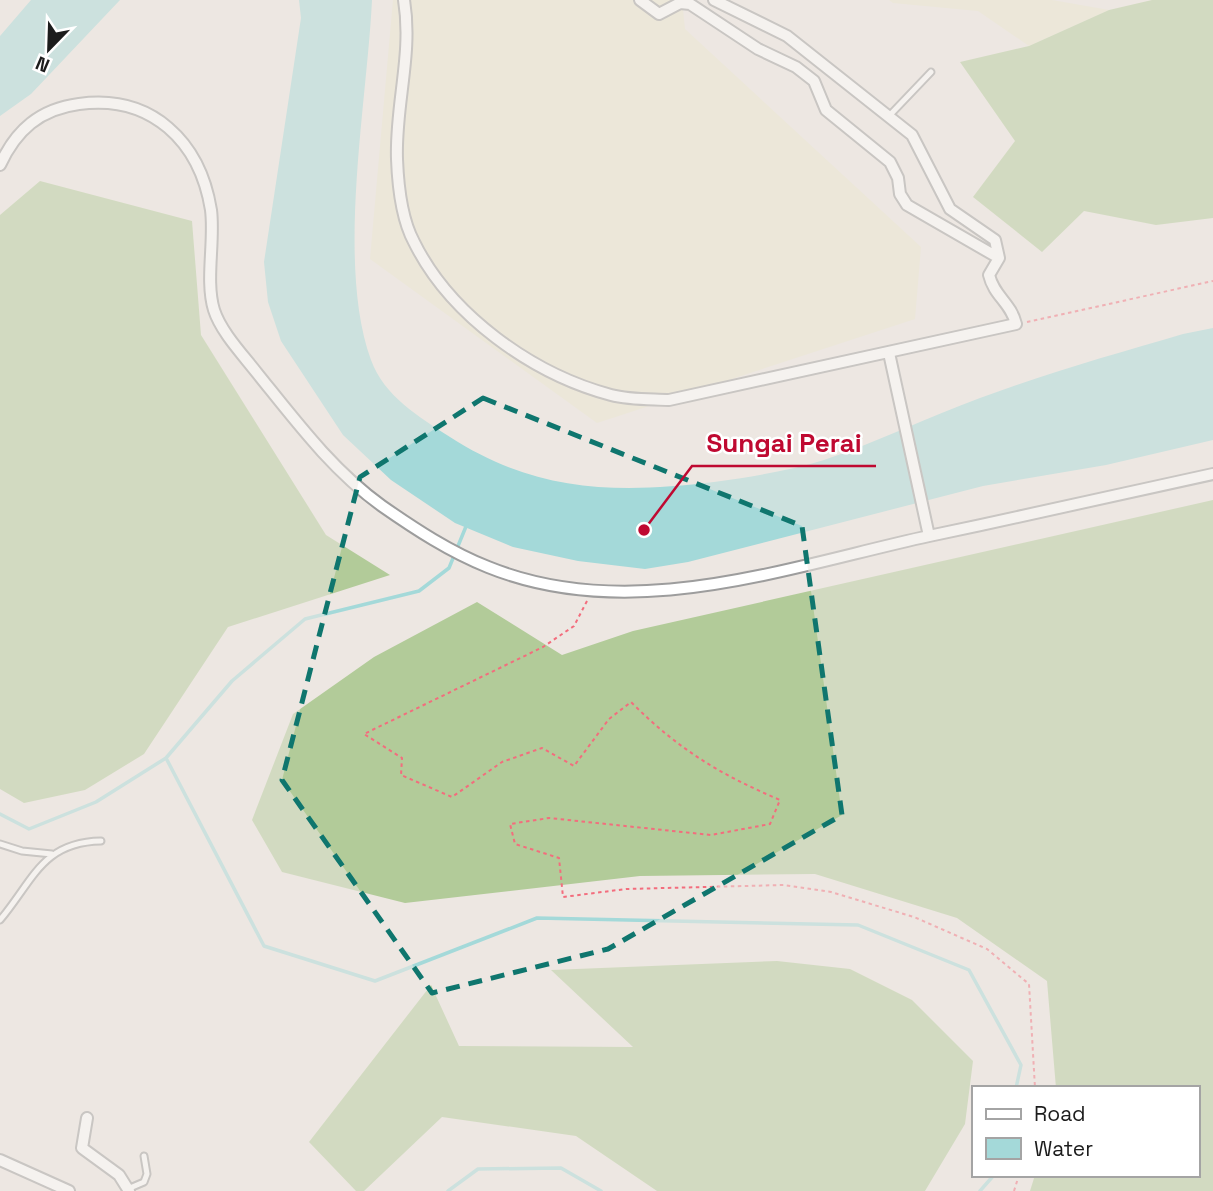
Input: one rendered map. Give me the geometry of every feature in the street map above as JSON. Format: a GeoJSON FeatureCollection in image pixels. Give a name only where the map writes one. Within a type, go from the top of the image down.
{"type":"FeatureCollection","features":[{"type":"Feature","properties":{"kind":"street"},"geometry":{"type":"LineString","coordinates":[[404,0],[408,55],[397,158],[402,207],[413,241],[442,288],[467,313],[515,349],[577,383],[612,396],[669,400],[1016,324],[1013,309],[992,288],[989,275],[999,258],[995,240],[950,209],[932,178],[919,145],[889,116],[787,36],[714,0]]}},
{"type":"Feature","properties":{"kind":"street"},"geometry":{"type":"LineString","coordinates":[[640,0],[659,14],[680,3],[690,4],[758,49],[796,66],[814,81],[826,110],[890,162],[898,178],[900,194],[907,205],[999,258]]}},
{"type":"Feature","properties":{"kind":"street"},"geometry":{"type":"LineString","coordinates":[[0,165],[11,141],[38,115],[77,104],[108,102],[145,112],[164,124],[187,145],[201,168],[211,212],[214,309],[239,350],[321,452],[379,503],[441,544],[488,567],[530,581],[593,591],[683,590],[861,554],[929,536],[1213,474]]}},
{"type":"Feature","properties":{"kind":"street"},"geometry":{"type":"LineString","coordinates":[[889,353],[929,536]]}},
{"type":"Feature","properties":{"kind":"street"},"geometry":{"type":"LineString","coordinates":[[87,1118],[82,1148],[119,1175],[130,1190]]}},
{"type":"Feature","properties":{"kind":"street"},"geometry":{"type":"LineString","coordinates":[[0,1160],[69,1191]]}},
{"type":"Feature","properties":{"kind":"lane"},"geometry":{"type":"LineString","coordinates":[[889,116],[931,72]]}},
{"type":"Feature","properties":{"kind":"lane"},"geometry":{"type":"LineString","coordinates":[[0,920],[44,861],[59,849],[83,842],[101,842]]}},
{"type":"Feature","properties":{"kind":"lane"},"geometry":{"type":"LineString","coordinates":[[0,844],[22,851],[52,855]]}},
{"type":"Feature","properties":{"kind":"lane"},"geometry":{"type":"LineString","coordinates":[[130,1190],[144,1182],[147,1174],[144,1156]]}},
{"type":"Feature","properties":{"kind":"path"},"geometry":{"type":"LineString","coordinates":[[1016,324],[1213,281]]}},
{"type":"Feature","properties":{"kind":"path"},"geometry":{"type":"LineString","coordinates":[[593,591],[574,626],[542,647],[364,734],[402,758],[401,775],[452,797],[502,762],[542,748],[574,766],[609,719],[631,702],[665,736],[728,778],[780,800],[769,824],[711,835],[549,818],[510,824],[515,844],[559,858],[563,897],[626,889],[784,885],[831,892],[914,917],[987,949],[1030,984],[1035,1086]]}},
{"type":"Feature","properties":{"kind":"highlighted area"},"geometry":{"type":"Polygon","coordinates":[[[483,398],[802,526],[842,815],[608,949],[432,993],[282,780],[360,477],[483,398]]]}},
{"type":"Feature","properties":{"kind":"shaded area"},"geometry":{"type":"Polygon","coordinates":[[[393,0],[682,0],[685,29],[921,247],[915,319],[597,423],[370,259],[393,0]]]}},
{"type":"Feature","properties":{"kind":"shaded area"},"geometry":{"type":"Polygon","coordinates":[[[889,0],[1052,0],[1109,10],[1029,46],[978,11],[893,3],[889,0]]]}},
{"type":"Feature","properties":{"kind":"green space"},"geometry":{"type":"Polygon","coordinates":[[[1152,0],[1213,0],[1213,218],[1156,225],[1084,211],[1042,252],[973,197],[1015,141],[960,62],[1029,46],[1109,10],[1152,0]]]}},
{"type":"Feature","properties":{"kind":"green space"},"geometry":{"type":"Polygon","coordinates":[[[40,181],[192,221],[201,335],[326,535],[390,575],[228,627],[144,754],[85,790],[24,803],[0,789],[0,215],[40,181]]]}},
{"type":"Feature","properties":{"kind":"green space"},"geometry":{"type":"Polygon","coordinates":[[[1213,500],[1213,1191],[1030,1191],[1034,1177],[1199,1177],[1199,1086],[1056,1086],[1047,981],[957,918],[815,874],[640,876],[405,903],[282,872],[252,820],[293,714],[374,657],[477,602],[562,655],[633,631],[1213,500]]]}},
{"type":"Feature","properties":{"kind":"green space"},"geometry":{"type":"Polygon","coordinates":[[[777,961],[850,969],[912,1000],[973,1061],[965,1124],[925,1191],[657,1191],[576,1136],[442,1117],[364,1191],[356,1191],[309,1142],[431,985],[459,1046],[633,1047],[551,970],[777,961]]]}},
{"type":"Feature","properties":{"kind":"water"},"geometry":{"type":"Polygon","coordinates":[[[31,0],[120,0],[31,94],[0,116],[0,36],[31,0]]]}},
{"type":"Feature","properties":{"kind":"water"},"geometry":{"type":"Polygon","coordinates":[[[299,0],[372,0],[356,183],[356,278],[361,321],[371,360],[384,384],[404,405],[426,422],[482,455],[545,479],[610,488],[678,486],[756,476],[824,460],[961,405],[1056,372],[1183,334],[1213,328],[1213,440],[1106,465],[983,486],[688,562],[645,569],[578,561],[513,547],[455,523],[391,480],[343,435],[281,341],[268,302],[264,262],[301,18],[299,0]]]}},
{"type":"Feature","properties":{"kind":"waterway"},"geometry":{"type":"LineString","coordinates":[[166,758],[232,681],[305,619],[419,591],[449,568],[467,524]]}},
{"type":"Feature","properties":{"kind":"waterway"},"geometry":{"type":"LineString","coordinates":[[0,814],[29,829],[96,802],[166,758],[264,946],[375,981],[537,918],[858,925],[969,970],[1021,1065],[1016,1086]]}},
{"type":"Feature","properties":{"kind":"waterway"},"geometry":{"type":"LineString","coordinates":[[448,1191],[478,1169],[561,1168],[601,1191]]}},
{"type":"Feature","properties":{"kind":"waterway"},"geometry":{"type":"LineString","coordinates":[[980,1191],[992,1177]]}},
{"type":"Feature","properties":{"kind":"place","name":"Sungai Perai"},"geometry":{"type":"Point","coordinates":[644,530]}}]}
